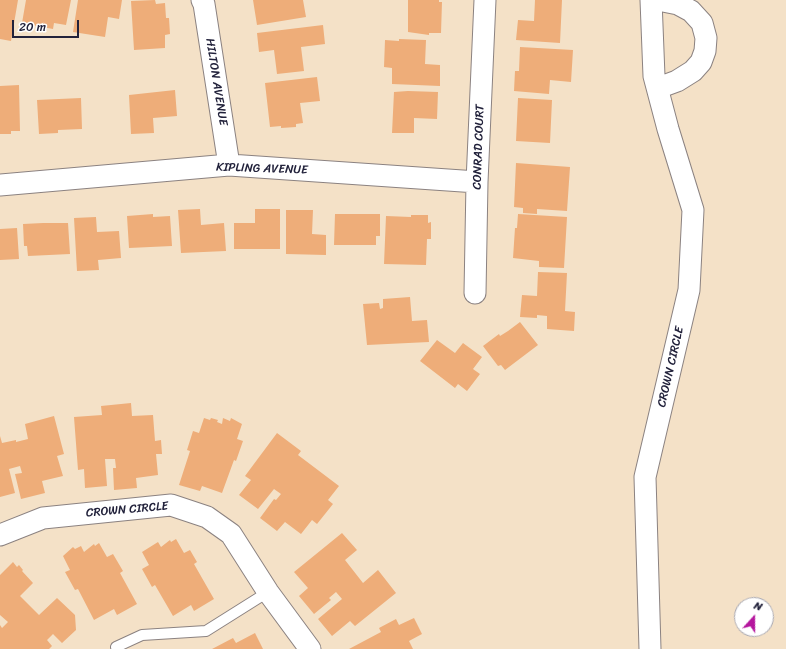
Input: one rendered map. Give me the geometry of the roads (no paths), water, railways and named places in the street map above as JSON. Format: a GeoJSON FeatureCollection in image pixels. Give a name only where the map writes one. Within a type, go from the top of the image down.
{"type":"FeatureCollection","features":[{"type":"Feature","properties":{"kind":"street","name":"HILTON AVENUE"},"geometry":{"type":"LineString","coordinates":[[202,0],[204,4],[229,165]]}},
{"type":"Feature","properties":{"kind":"street","name":"CONRAD COURT"},"geometry":{"type":"LineString","coordinates":[[475,293],[477,182],[485,0]]}},
{"type":"Feature","properties":{"kind":"street","name":"CROWN CIRCLE"},"geometry":{"type":"LineString","coordinates":[[650,649],[645,477],[689,290],[692,210],[654,76],[651,1],[663,1],[678,4],[691,12],[702,23],[706,38],[705,51],[701,62],[693,71],[676,81],[658,88]]}},
{"type":"Feature","properties":{"kind":"street","name":"KIPLING AVENUE"},"geometry":{"type":"LineString","coordinates":[[0,185],[229,165],[477,182]]}},
{"type":"Feature","properties":{"kind":"street","name":"CROWN CIRCLE"},"geometry":{"type":"LineString","coordinates":[[0,535],[43,518],[171,505],[208,517],[231,534],[268,592],[310,649]]}},
{"type":"Feature","properties":{"kind":"lane"},"geometry":{"type":"LineString","coordinates":[[116,647],[142,635],[206,631],[268,592]]}}]}
